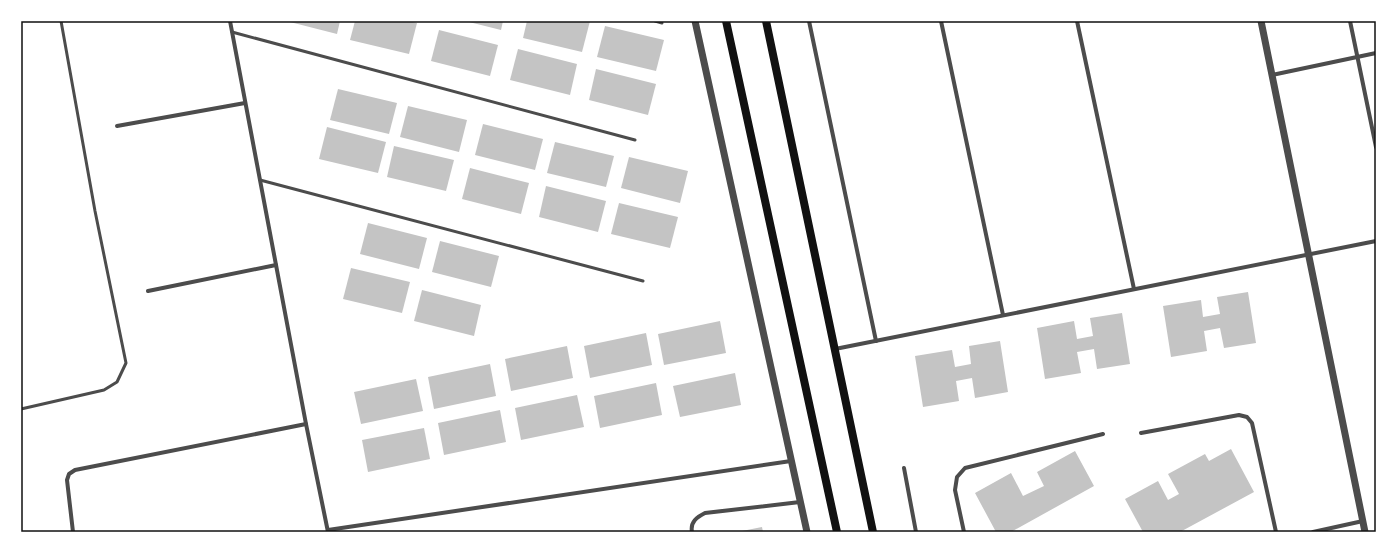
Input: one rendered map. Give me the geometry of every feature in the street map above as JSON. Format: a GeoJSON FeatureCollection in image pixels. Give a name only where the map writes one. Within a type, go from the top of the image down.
{"type":"FeatureCollection","features":[{"type":"Feature","properties":{"kind":"main road"},"geometry":{"type":"LineString","coordinates":[[726,21],[837,532]]}},
{"type":"Feature","properties":{"kind":"main road"},"geometry":{"type":"LineString","coordinates":[[766,21],[874,532]]}},
{"type":"Feature","properties":{"kind":"street"},"geometry":{"type":"LineString","coordinates":[[230,21],[306,424],[328,531],[791,461]]}},
{"type":"Feature","properties":{"kind":"street"},"geometry":{"type":"LineString","coordinates":[[695,21],[807,532]]}},
{"type":"Feature","properties":{"kind":"street"},"geometry":{"type":"LineString","coordinates":[[809,21],[876,341]]}},
{"type":"Feature","properties":{"kind":"street"},"geometry":{"type":"LineString","coordinates":[[940,21],[1003,315]]}},
{"type":"Feature","properties":{"kind":"street"},"geometry":{"type":"LineString","coordinates":[[1077,21],[1134,289]]}},
{"type":"Feature","properties":{"kind":"street"},"geometry":{"type":"LineString","coordinates":[[1261,21],[1365,532]]}},
{"type":"Feature","properties":{"kind":"street"},"geometry":{"type":"LineString","coordinates":[[1350,21],[1376,147]]}},
{"type":"Feature","properties":{"kind":"street"},"geometry":{"type":"LineString","coordinates":[[1272,75],[1376,53]]}},
{"type":"Feature","properties":{"kind":"street"},"geometry":{"type":"LineString","coordinates":[[117,126],[245,103]]}},
{"type":"Feature","properties":{"kind":"street"},"geometry":{"type":"LineString","coordinates":[[835,349],[1376,241]]}},
{"type":"Feature","properties":{"kind":"street"},"geometry":{"type":"LineString","coordinates":[[148,291],[276,265]]}},
{"type":"Feature","properties":{"kind":"street"},"geometry":{"type":"LineString","coordinates":[[1141,433],[1239,415],[1246,417],[1252,423],[1276,532]]}},
{"type":"Feature","properties":{"kind":"street"},"geometry":{"type":"LineString","coordinates":[[73,532],[67,480],[69,474],[75,470],[306,424]]}},
{"type":"Feature","properties":{"kind":"street"},"geometry":{"type":"LineString","coordinates":[[964,532],[955,490],[957,477],[965,468],[1104,434]]}},
{"type":"Feature","properties":{"kind":"street"},"geometry":{"type":"LineString","coordinates":[[904,468],[916,532]]}},
{"type":"Feature","properties":{"kind":"street"},"geometry":{"type":"LineString","coordinates":[[692,532],[691,528],[695,518],[705,513],[800,502]]}},
{"type":"Feature","properties":{"kind":"street"},"geometry":{"type":"LineString","coordinates":[[1313,532],[1362,521]]}},
{"type":"Feature","properties":{"kind":"lane"},"geometry":{"type":"LineString","coordinates":[[21,409],[104,390],[117,382],[126,363],[95,211],[61,21]]}},
{"type":"Feature","properties":{"kind":"lane"},"geometry":{"type":"LineString","coordinates":[[655,21],[662,23]]}},
{"type":"Feature","properties":{"kind":"lane"},"geometry":{"type":"LineString","coordinates":[[232,32],[635,140]]}},
{"type":"Feature","properties":{"kind":"lane"},"geometry":{"type":"LineString","coordinates":[[260,180],[643,280]]}},
{"type":"Feature","properties":{"kind":"building"},"geometry":{"type":"Polygon","coordinates":[[[286,21],[340,21],[337,34],[286,21]]]}},
{"type":"Feature","properties":{"kind":"building"},"geometry":{"type":"Polygon","coordinates":[[[355,21],[408,21],[417,23],[409,54],[350,40],[355,21]]]}},
{"type":"Feature","properties":{"kind":"building"},"geometry":{"type":"Polygon","coordinates":[[[465,21],[503,21],[501,30],[465,21]]]}},
{"type":"Feature","properties":{"kind":"building"},"geometry":{"type":"Polygon","coordinates":[[[527,21],[590,21],[582,52],[523,38],[527,21]]]}},
{"type":"Feature","properties":{"kind":"building"},"geometry":{"type":"Polygon","coordinates":[[[605,26],[664,40],[656,71],[597,57],[605,26]]]}},
{"type":"Feature","properties":{"kind":"building"},"geometry":{"type":"Polygon","coordinates":[[[439,30],[498,45],[490,76],[431,61],[439,30]]]}},
{"type":"Feature","properties":{"kind":"building"},"geometry":{"type":"Polygon","coordinates":[[[518,49],[577,64],[570,95],[510,80],[518,49]]]}},
{"type":"Feature","properties":{"kind":"building"},"geometry":{"type":"Polygon","coordinates":[[[596,69],[656,84],[648,115],[589,100],[596,69]]]}},
{"type":"Feature","properties":{"kind":"building"},"geometry":{"type":"Polygon","coordinates":[[[338,89],[397,103],[389,134],[330,120],[338,89]]]}},
{"type":"Feature","properties":{"kind":"building"},"geometry":{"type":"Polygon","coordinates":[[[408,106],[467,120],[459,152],[400,137],[408,106]]]}},
{"type":"Feature","properties":{"kind":"building"},"geometry":{"type":"Polygon","coordinates":[[[483,124],[543,139],[535,170],[475,155],[483,124]]]}},
{"type":"Feature","properties":{"kind":"building"},"geometry":{"type":"Polygon","coordinates":[[[327,127],[386,142],[378,173],[319,159],[327,127]]]}},
{"type":"Feature","properties":{"kind":"building"},"geometry":{"type":"Polygon","coordinates":[[[555,142],[614,156],[606,187],[547,173],[555,142]]]}},
{"type":"Feature","properties":{"kind":"building"},"geometry":{"type":"Polygon","coordinates":[[[394,146],[454,160],[446,191],[387,177],[394,146]]]}},
{"type":"Feature","properties":{"kind":"building"},"geometry":{"type":"Polygon","coordinates":[[[629,157],[688,171],[680,203],[621,188],[629,157]]]}},
{"type":"Feature","properties":{"kind":"building"},"geometry":{"type":"Polygon","coordinates":[[[470,168],[529,183],[521,214],[462,199],[470,168]]]}},
{"type":"Feature","properties":{"kind":"building"},"geometry":{"type":"Polygon","coordinates":[[[546,186],[606,201],[598,232],[539,217],[546,186]]]}},
{"type":"Feature","properties":{"kind":"building"},"geometry":{"type":"Polygon","coordinates":[[[619,203],[678,217],[670,248],[611,234],[619,203]]]}},
{"type":"Feature","properties":{"kind":"building"},"geometry":{"type":"Polygon","coordinates":[[[368,223],[427,238],[419,269],[360,254],[368,223]]]}},
{"type":"Feature","properties":{"kind":"building"},"geometry":{"type":"Polygon","coordinates":[[[440,241],[499,256],[491,287],[432,272],[440,241]]]}},
{"type":"Feature","properties":{"kind":"building"},"geometry":{"type":"Polygon","coordinates":[[[351,268],[410,282],[402,313],[343,299],[351,268]]]}},
{"type":"Feature","properties":{"kind":"building"},"geometry":{"type":"Polygon","coordinates":[[[422,290],[481,305],[474,336],[414,321],[422,290]]]}},
{"type":"Feature","properties":{"kind":"building"},"geometry":{"type":"Polygon","coordinates":[[[1248,292],[1256,343],[1224,348],[1220,328],[1204,331],[1207,351],[1171,357],[1163,306],[1201,300],[1203,317],[1220,314],[1217,297],[1248,292]]]}},
{"type":"Feature","properties":{"kind":"building"},"geometry":{"type":"Polygon","coordinates":[[[1122,313],[1130,364],[1097,369],[1094,349],[1077,352],[1081,373],[1045,379],[1037,328],[1074,321],[1077,339],[1093,336],[1090,318],[1122,313]]]}},
{"type":"Feature","properties":{"kind":"building"},"geometry":{"type":"Polygon","coordinates":[[[720,321],[726,353],[664,365],[658,334],[720,321]]]}},
{"type":"Feature","properties":{"kind":"building"},"geometry":{"type":"Polygon","coordinates":[[[646,333],[652,365],[590,378],[584,346],[646,333]]]}},
{"type":"Feature","properties":{"kind":"building"},"geometry":{"type":"Polygon","coordinates":[[[1000,341],[1008,392],[975,398],[972,378],[956,381],[959,401],[923,407],[915,356],[952,350],[955,367],[971,364],[969,346],[1000,341]]]}},
{"type":"Feature","properties":{"kind":"building"},"geometry":{"type":"Polygon","coordinates":[[[567,346],[573,378],[511,391],[505,359],[567,346]]]}},
{"type":"Feature","properties":{"kind":"building"},"geometry":{"type":"Polygon","coordinates":[[[490,364],[496,396],[434,409],[428,377],[490,364]]]}},
{"type":"Feature","properties":{"kind":"building"},"geometry":{"type":"Polygon","coordinates":[[[735,373],[741,405],[680,417],[673,386],[735,373]]]}},
{"type":"Feature","properties":{"kind":"building"},"geometry":{"type":"Polygon","coordinates":[[[416,379],[423,411],[361,424],[354,392],[416,379]]]}},
{"type":"Feature","properties":{"kind":"building"},"geometry":{"type":"Polygon","coordinates":[[[656,383],[662,415],[600,428],[594,396],[656,383]]]}},
{"type":"Feature","properties":{"kind":"building"},"geometry":{"type":"Polygon","coordinates":[[[577,395],[584,427],[521,440],[515,408],[577,395]]]}},
{"type":"Feature","properties":{"kind":"building"},"geometry":{"type":"Polygon","coordinates":[[[500,410],[506,442],[444,455],[438,423],[500,410]]]}},
{"type":"Feature","properties":{"kind":"building"},"geometry":{"type":"Polygon","coordinates":[[[424,428],[430,459],[368,472],[362,440],[424,428]]]}},
{"type":"Feature","properties":{"kind":"building"},"geometry":{"type":"Polygon","coordinates":[[[1231,449],[1254,492],[1180,532],[1143,532],[1125,499],[1158,481],[1168,500],[1179,494],[1168,474],[1205,454],[1209,461],[1231,449]]]}},
{"type":"Feature","properties":{"kind":"building"},"geometry":{"type":"Polygon","coordinates":[[[1075,451],[1094,486],[1011,532],[996,532],[975,493],[1011,473],[1023,496],[1044,486],[1037,472],[1075,451]]]}},
{"type":"Feature","properties":{"kind":"building"},"geometry":{"type":"Polygon","coordinates":[[[762,527],[763,532],[742,532],[742,531],[762,527]]]}}]}
